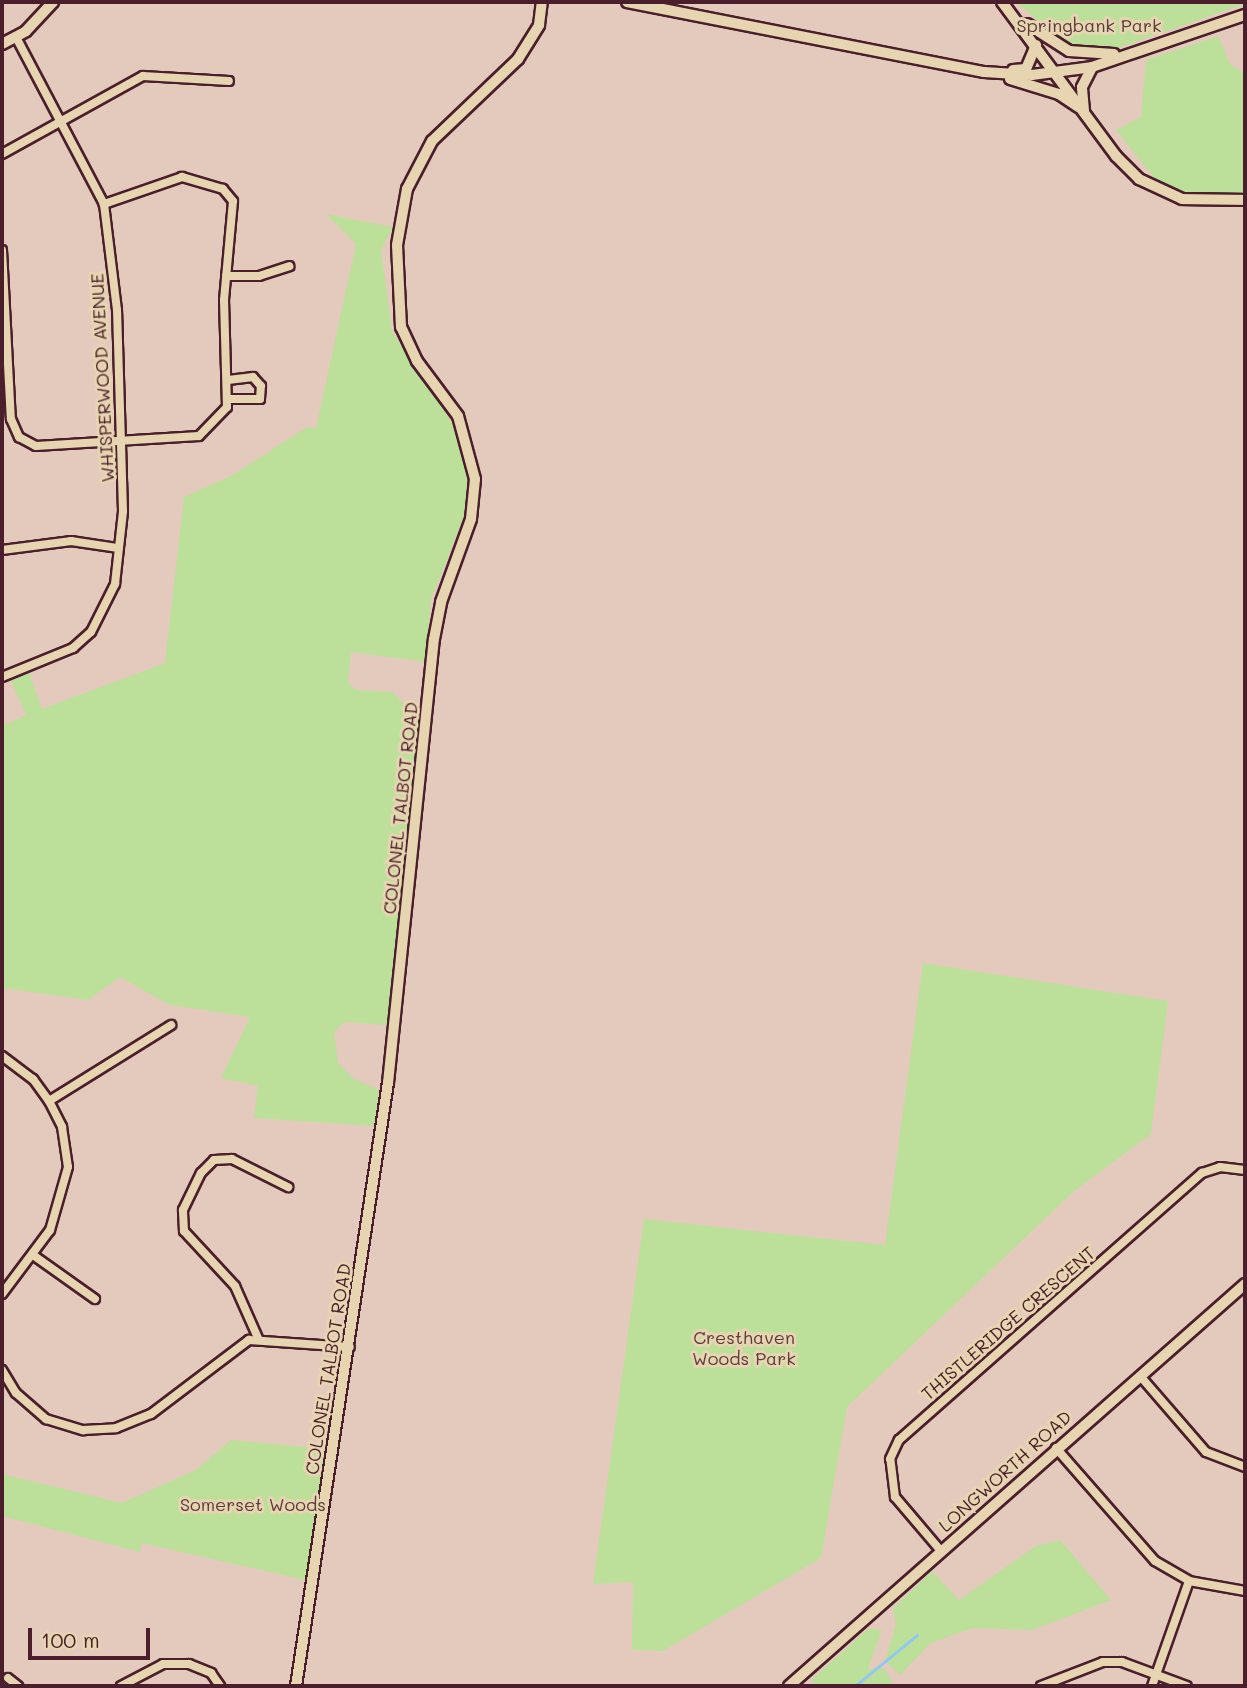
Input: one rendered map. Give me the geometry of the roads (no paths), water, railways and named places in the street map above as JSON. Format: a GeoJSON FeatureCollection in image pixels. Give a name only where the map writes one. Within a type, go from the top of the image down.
{"type":"FeatureCollection","features":[{"type":"Feature","properties":{"kind":"main road"},"geometry":{"type":"LineString","coordinates":[[2,44],[16,37],[53,2]]}},
{"type":"Feature","properties":{"kind":"main road","name":"COLONEL TALBOT ROAD"},"geometry":{"type":"LineString","coordinates":[[296,1686],[350,1347],[388,1083],[435,639],[441,602],[471,519],[475,479],[458,416],[417,361],[401,327],[397,245],[407,188],[432,141],[518,59],[539,24],[542,2]]}},
{"type":"Feature","properties":{"kind":"main road"},"geometry":{"type":"LineString","coordinates":[[627,2],[984,72],[1059,94],[1084,111]]}},
{"type":"Feature","properties":{"kind":"main road"},"geometry":{"type":"LineString","coordinates":[[1004,2],[1116,156],[1154,188],[1211,203],[1245,200]]}},
{"type":"Feature","properties":{"kind":"main road"},"geometry":{"type":"LineString","coordinates":[[1004,2],[1037,34],[1069,51],[1098,56],[1147,48]]}},
{"type":"Feature","properties":{"kind":"main road"},"geometry":{"type":"LineString","coordinates":[[984,72],[1058,75],[1092,67],[1245,15]]}},
{"type":"Feature","properties":{"kind":"main road"},"geometry":{"type":"LineString","coordinates":[[984,72],[1026,69],[1036,45]]}},
{"type":"Feature","properties":{"kind":"main road"},"geometry":{"type":"LineString","coordinates":[[1084,111],[1082,87],[1092,67]]}},
{"type":"Feature","properties":{"kind":"main road","name":"LONGWORTH ROAD"},"geometry":{"type":"LineString","coordinates":[[789,1686],[1245,1284]]}},
{"type":"Feature","properties":{"kind":"street","name":"WHISPERWOOD AVENUE"},"geometry":{"type":"LineString","coordinates":[[2,677],[73,648],[91,632],[115,584],[122,441],[117,310],[104,204],[16,37]]}},
{"type":"Feature","properties":{"kind":"street"},"geometry":{"type":"LineString","coordinates":[[2,154],[143,76],[229,81]]}},
{"type":"Feature","properties":{"kind":"street"},"geometry":{"type":"LineString","coordinates":[[2,250],[11,419],[19,437],[36,446],[199,436],[216,422],[228,399],[226,276],[235,210],[223,189],[182,177],[104,204]]}},
{"type":"Feature","properties":{"kind":"street"},"geometry":{"type":"LineString","coordinates":[[226,276],[259,276],[289,266]]}},
{"type":"Feature","properties":{"kind":"street"},"geometry":{"type":"LineString","coordinates":[[228,380],[253,377],[261,386],[260,399],[228,399]]}},
{"type":"Feature","properties":{"kind":"street"},"geometry":{"type":"LineString","coordinates":[[2,550],[71,541],[118,548]]}},
{"type":"Feature","properties":{"kind":"street"},"geometry":{"type":"LineString","coordinates":[[49,1101],[170,1025]]}},
{"type":"Feature","properties":{"kind":"street"},"geometry":{"type":"LineString","coordinates":[[2,1056],[33,1079],[49,1101],[62,1127],[68,1167],[58,1214],[33,1255],[2,1294]]}},
{"type":"Feature","properties":{"kind":"street"},"geometry":{"type":"LineString","coordinates":[[258,1338],[235,1286],[184,1231],[183,1210],[201,1173],[214,1160],[232,1159],[288,1187]]}},
{"type":"Feature","properties":{"kind":"street","name":"THISTLERIDGE CRESCENT"},"geometry":{"type":"LineString","coordinates":[[941,1551],[895,1497],[890,1459],[899,1440],[1202,1173],[1220,1167],[1245,1170]]}},
{"type":"Feature","properties":{"kind":"street"},"geometry":{"type":"LineString","coordinates":[[33,1255],[95,1299]]}},
{"type":"Feature","properties":{"kind":"street"},"geometry":{"type":"LineString","coordinates":[[2,1370],[16,1393],[46,1419],[83,1430],[116,1428],[151,1414],[228,1352],[258,1338],[350,1347]]}},
{"type":"Feature","properties":{"kind":"street"},"geometry":{"type":"LineString","coordinates":[[1141,1377],[1206,1452],[1245,1468]]}},
{"type":"Feature","properties":{"kind":"street"},"geometry":{"type":"LineString","coordinates":[[1056,1448],[1155,1561],[1189,1581],[1245,1591]]}},
{"type":"Feature","properties":{"kind":"street"},"geometry":{"type":"LineString","coordinates":[[1152,1686],[1189,1581]]}},
{"type":"Feature","properties":{"kind":"street"},"geometry":{"type":"LineString","coordinates":[[1041,1686],[1103,1662],[1156,1674],[1187,1686]]}},
{"type":"Feature","properties":{"kind":"street"},"geometry":{"type":"LineString","coordinates":[[121,1686],[163,1664],[189,1664],[211,1673],[220,1686]]}},
{"type":"Feature","properties":{"kind":"street"},"geometry":{"type":"LineString","coordinates":[[8,1678],[18,1686]]}},
{"type":"Feature","properties":{"kind":"waterway"},"geometry":{"type":"LineString","coordinates":[[855,1686],[917,1635]]}},
{"type":"Feature","properties":{"kind":"park label","name":"Springbank Park"},"geometry":{"type":"Point","coordinates":[1089,25]}},
{"type":"Feature","properties":{"kind":"park label","name":"Cresthaven Woods Park"},"geometry":{"type":"Point","coordinates":[744,1348]}},
{"type":"Feature","properties":{"kind":"park label","name":"Somerset Woods"},"geometry":{"type":"Point","coordinates":[253,1504]}}]}
